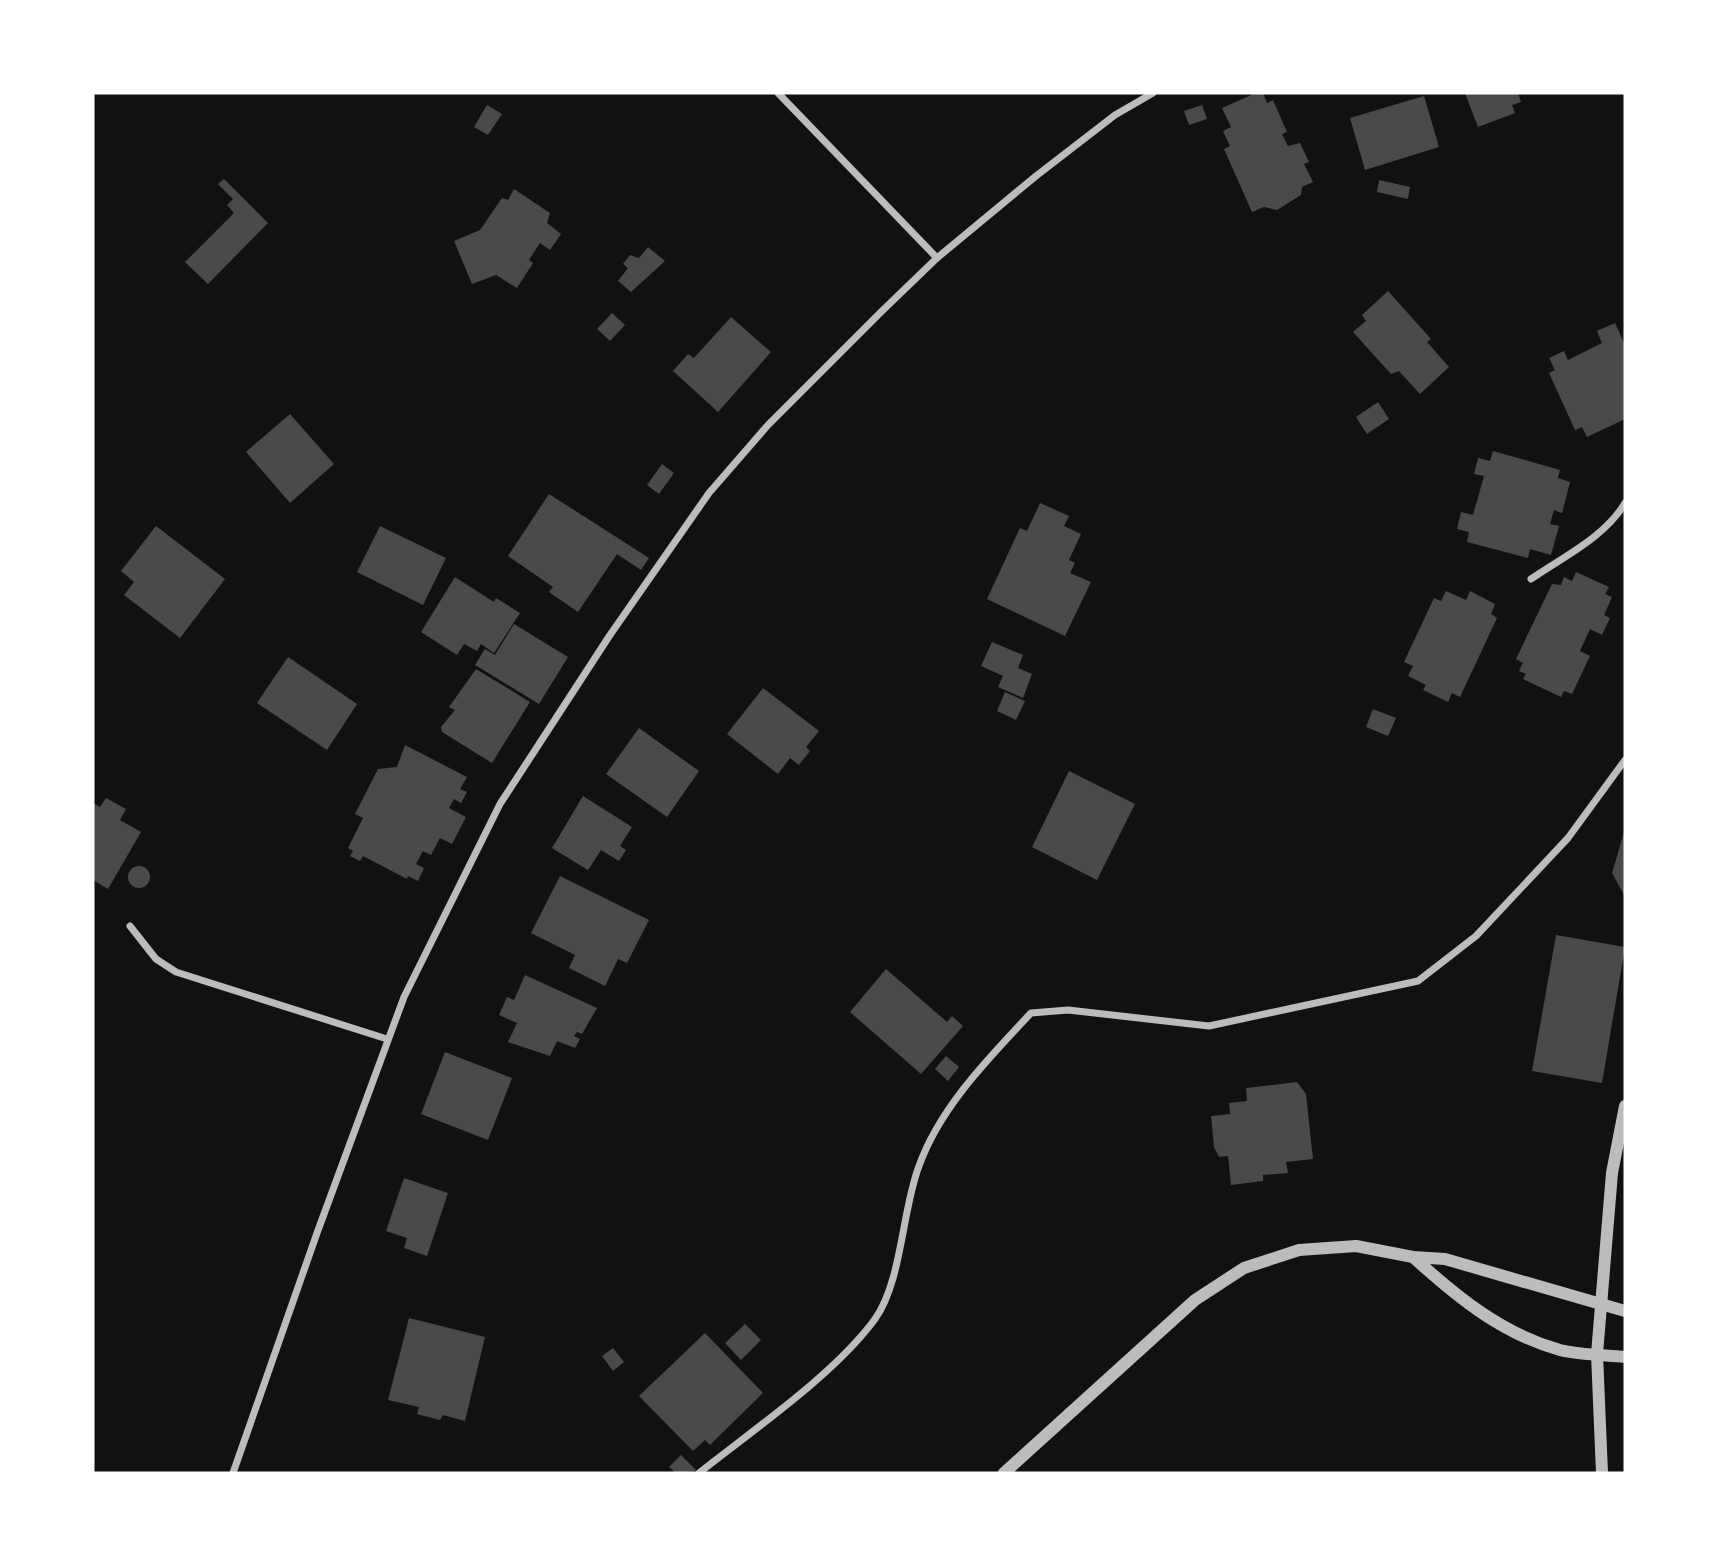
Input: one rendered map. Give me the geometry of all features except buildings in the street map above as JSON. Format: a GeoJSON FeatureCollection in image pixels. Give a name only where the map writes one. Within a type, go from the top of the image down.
{"type":"FeatureCollection","features":[{"type":"Feature","properties":{"kind":"street"},"geometry":{"type":"LineString","coordinates":[[778,93],[937,258]]}},
{"type":"Feature","properties":{"kind":"street"},"geometry":{"type":"LineString","coordinates":[[233,1473],[387,1039],[416,972],[500,804],[610,635],[709,494],[768,425],[937,258],[1105,122],[1153,93]]}},
{"type":"Feature","properties":{"kind":"street"},"geometry":{"type":"LineString","coordinates":[[1531,579],[1597,534],[1619,513],[1625,503]]}},
{"type":"Feature","properties":{"kind":"street"},"geometry":{"type":"LineString","coordinates":[[699,1473],[785,1405],[843,1353],[876,1317],[893,1275],[918,1167],[934,1131],[990,1058],[1031,1013],[1068,1010],[1209,1026],[1418,981],[1476,936],[1568,838],[1625,760]]}},
{"type":"Feature","properties":{"kind":"street"},"geometry":{"type":"LineString","coordinates":[[130,926],[156,959],[176,972],[387,1039]]}},
{"type":"Feature","properties":{"kind":"street"},"geometry":{"type":"LineString","coordinates":[[1602,1473],[1597,1354],[1600,1305],[1612,1173],[1625,1107]]}},
{"type":"Feature","properties":{"kind":"street"},"geometry":{"type":"LineString","coordinates":[[1004,1473],[1195,1300],[1244,1268],[1299,1250],[1356,1246],[1413,1257],[1445,1259],[1625,1311]]}},
{"type":"Feature","properties":{"kind":"street"},"geometry":{"type":"LineString","coordinates":[[1413,1257],[1458,1298],[1491,1320],[1561,1350],[1625,1357]]}}]}
